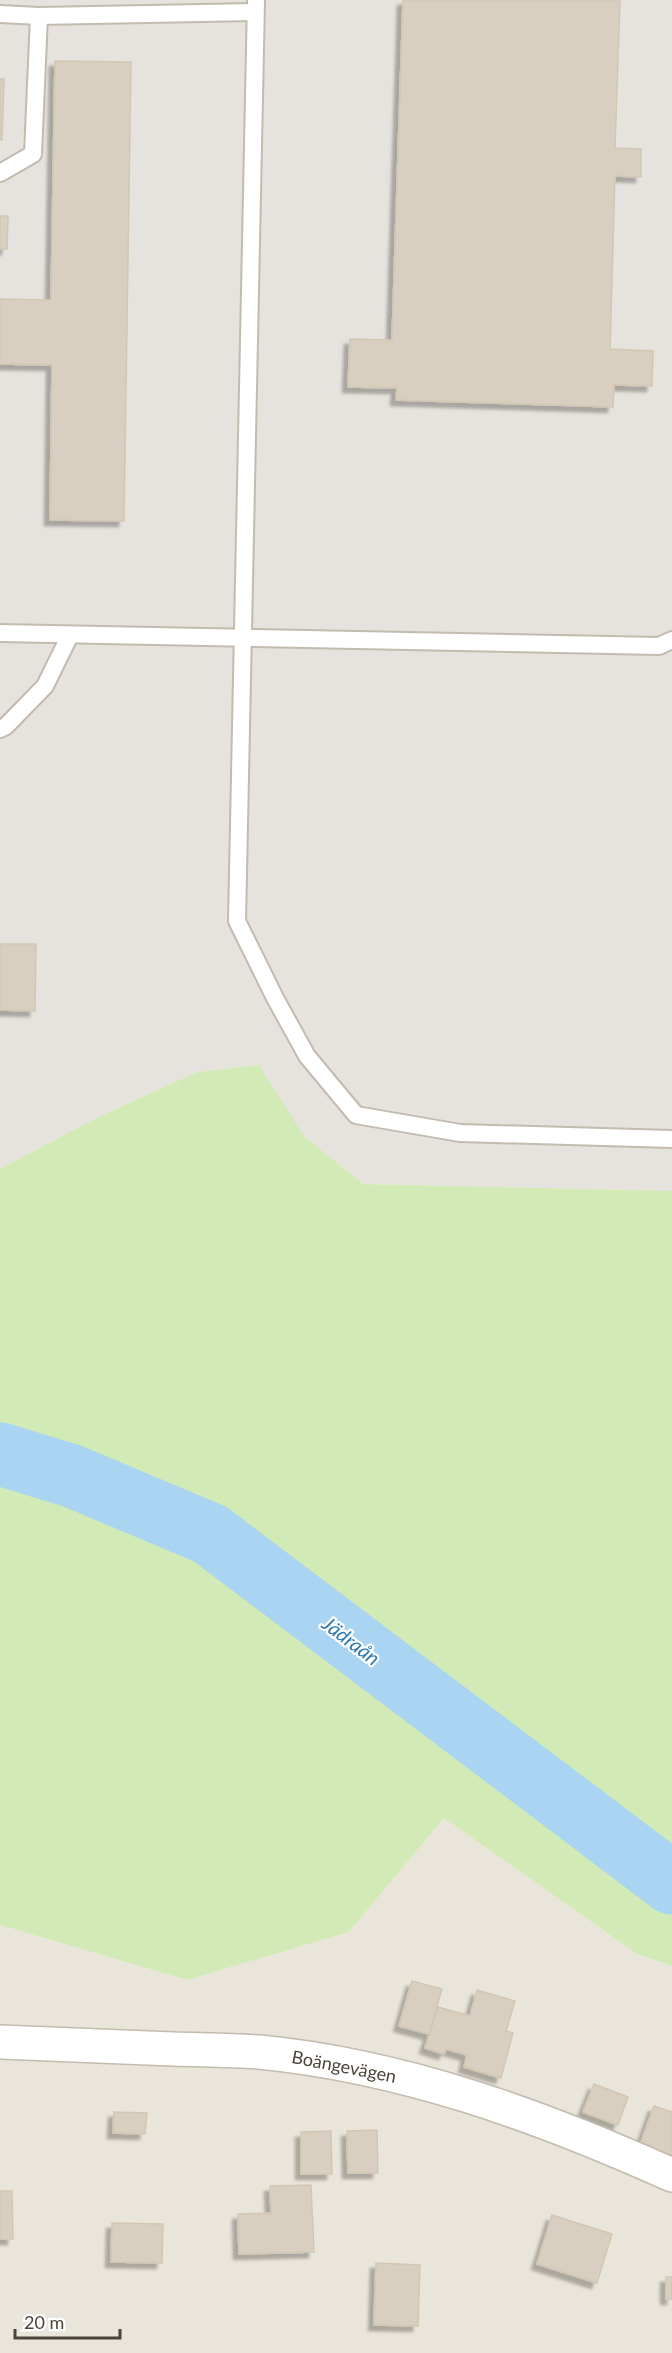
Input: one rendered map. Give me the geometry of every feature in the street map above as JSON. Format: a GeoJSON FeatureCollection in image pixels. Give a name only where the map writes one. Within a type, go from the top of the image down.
{"type":"FeatureCollection","features":[{"type":"Feature","properties":{"kind":"street","name":"Boängevägen"},"geometry":{"type":"LineString","coordinates":[[0,2042],[259,2052],[348,2065],[436,2085],[488,2102],[556,2126],[672,2175]]}},
{"type":"Feature","properties":{"kind":"lane"},"geometry":{"type":"LineString","coordinates":[[0,14],[39,16],[255,6],[237,921],[274,998],[307,1056],[356,1115],[460,1133],[672,1138]]}},
{"type":"Feature","properties":{"kind":"lane"},"geometry":{"type":"LineString","coordinates":[[0,173],[33,154],[39,16]]}},
{"type":"Feature","properties":{"kind":"lane"},"geometry":{"type":"LineString","coordinates":[[0,633],[659,646],[672,640]]}},
{"type":"Feature","properties":{"kind":"lane"},"geometry":{"type":"LineString","coordinates":[[0,729],[6,726],[45,686],[70,634]]}},
{"type":"Feature","properties":{"kind":"shaded area"},"geometry":{"type":"Polygon","coordinates":[[[0,0],[672,0],[672,1191],[363,1184],[304,1136],[258,1065],[197,1072],[94,1119],[0,1169],[0,0]]]}},
{"type":"Feature","properties":{"kind":"shaded area"},"geometry":{"type":"Polygon","coordinates":[[[444,1818],[637,1954],[672,1966],[672,2353],[0,2353],[0,1925],[187,1980],[349,1932],[444,1818]]]}},
{"type":"Feature","properties":{"kind":"green space"},"geometry":{"type":"Polygon","coordinates":[[[259,1065],[304,1136],[363,1184],[672,1191],[672,1966],[637,1954],[444,1818],[349,1932],[187,1980],[0,1925],[0,1169],[94,1119],[197,1072],[259,1065]]]}},
{"type":"Feature","properties":{"kind":"building"},"geometry":{"type":"Polygon","coordinates":[[[403,0],[620,0],[615,148],[641,149],[641,177],[615,176],[610,349],[653,351],[652,386],[614,385],[613,407],[396,400],[397,388],[348,387],[350,339],[392,340],[403,0]]]}},
{"type":"Feature","properties":{"kind":"building"},"geometry":{"type":"Polygon","coordinates":[[[55,61],[131,62],[124,521],[50,520],[52,365],[0,364],[0,299],[51,300],[55,61]]]}},
{"type":"Feature","properties":{"kind":"building"},"geometry":{"type":"Polygon","coordinates":[[[0,79],[4,79],[2,140],[0,140],[0,79]]]}},
{"type":"Feature","properties":{"kind":"building"},"geometry":{"type":"Polygon","coordinates":[[[0,216],[8,216],[7,249],[0,249],[0,216]]]}},
{"type":"Feature","properties":{"kind":"building"},"geometry":{"type":"Polygon","coordinates":[[[0,944],[36,944],[35,1011],[0,1010],[0,944]]]}},
{"type":"Feature","properties":{"kind":"building"},"geometry":{"type":"Polygon","coordinates":[[[412,1981],[442,1989],[429,2034],[399,2026],[412,1981]]]}},
{"type":"Feature","properties":{"kind":"building"},"geometry":{"type":"Polygon","coordinates":[[[477,1990],[515,2001],[506,2031],[513,2033],[501,2078],[464,2067],[467,2055],[446,2049],[444,2054],[425,2048],[438,2007],[470,2016],[477,1990]]]}},
{"type":"Feature","properties":{"kind":"building"},"geometry":{"type":"Polygon","coordinates":[[[594,2084],[628,2097],[618,2125],[583,2112],[594,2084]]]}},
{"type":"Feature","properties":{"kind":"building"},"geometry":{"type":"Polygon","coordinates":[[[654,2106],[672,2112],[672,2157],[640,2145],[654,2106]]]}},
{"type":"Feature","properties":{"kind":"building"},"geometry":{"type":"Polygon","coordinates":[[[114,2112],[147,2113],[145,2134],[113,2133],[114,2112]]]}},
{"type":"Feature","properties":{"kind":"building"},"geometry":{"type":"Polygon","coordinates":[[[377,2130],[378,2173],[348,2173],[347,2131],[377,2130]]]}},
{"type":"Feature","properties":{"kind":"building"},"geometry":{"type":"Polygon","coordinates":[[[331,2131],[332,2174],[301,2174],[301,2132],[331,2131]]]}},
{"type":"Feature","properties":{"kind":"building"},"geometry":{"type":"Polygon","coordinates":[[[311,2185],[314,2252],[239,2254],[238,2214],[271,2213],[270,2186],[311,2185]]]}},
{"type":"Feature","properties":{"kind":"building"},"geometry":{"type":"Polygon","coordinates":[[[0,2191],[12,2191],[13,2239],[0,2239],[0,2191]]]}},
{"type":"Feature","properties":{"kind":"building"},"geometry":{"type":"Polygon","coordinates":[[[552,2215],[612,2234],[597,2283],[537,2264],[552,2215]]]}},
{"type":"Feature","properties":{"kind":"building"},"geometry":{"type":"Polygon","coordinates":[[[112,2223],[163,2224],[162,2263],[111,2262],[112,2223]]]}},
{"type":"Feature","properties":{"kind":"building"},"geometry":{"type":"Polygon","coordinates":[[[376,2263],[420,2265],[418,2326],[374,2325],[376,2263]]]}},
{"type":"Feature","properties":{"kind":"building"},"geometry":{"type":"Polygon","coordinates":[[[666,2277],[672,2277],[672,2299],[666,2299],[666,2277]]]}},
{"type":"Feature","properties":{"kind":"waterway","name":"Jädraån"},"geometry":{"type":"LineString","coordinates":[[0,1454],[72,1476],[210,1534],[672,1883]]}}]}
